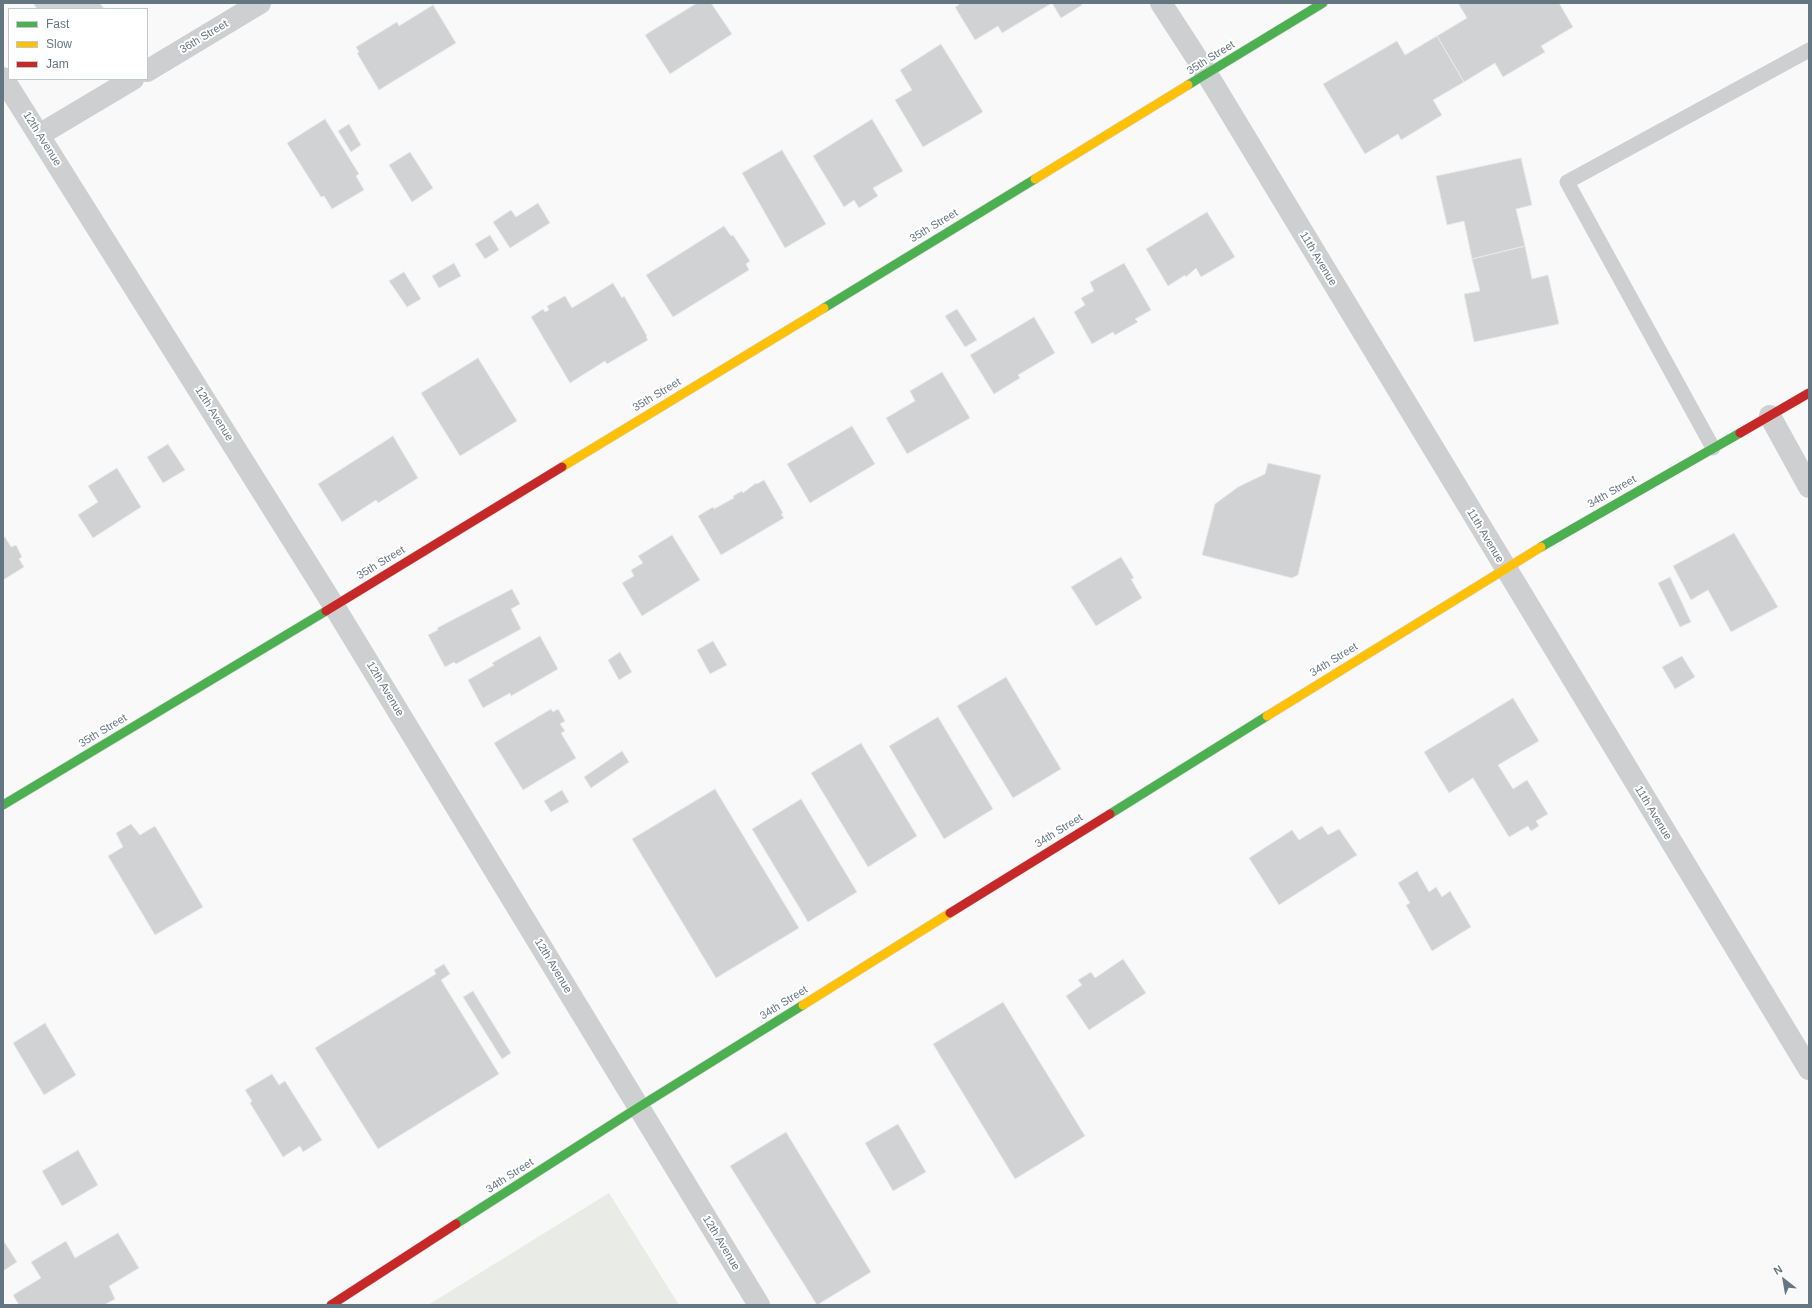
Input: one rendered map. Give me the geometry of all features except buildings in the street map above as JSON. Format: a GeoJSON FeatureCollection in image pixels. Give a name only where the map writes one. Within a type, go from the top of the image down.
{"type":"FeatureCollection","features":[{"type":"Feature","properties":{"kind":"street","name":"36th Street"},"geometry":{"type":"LineString","coordinates":[[148,70],[260,3]]}},
{"type":"Feature","properties":{"kind":"street","name":"11th Avenue"},"geometry":{"type":"LineString","coordinates":[[1161,3],[1207,74],[1504,568],[1809,1069]]}},
{"type":"Feature","properties":{"kind":"street","name":"35th Street"},"geometry":{"type":"LineString","coordinates":[[3,805],[334,606],[1323,3]]}},
{"type":"Feature","properties":{"kind":"street","name":"12th Avenue"},"geometry":{"type":"LineString","coordinates":[[3,78],[334,606],[759,1305]]}},
{"type":"Feature","properties":{"kind":"street"},"geometry":{"type":"LineString","coordinates":[[40,135],[131,80]]}},
{"type":"Feature","properties":{"kind":"street","name":"34th Street"},"geometry":{"type":"LineString","coordinates":[[331,1305],[639,1107],[1504,568],[1809,393]]}},
{"type":"Feature","properties":{"kind":"street"},"geometry":{"type":"LineString","coordinates":[[1770,416],[1809,487]]}},
{"type":"Feature","properties":{"kind":"lane"},"geometry":{"type":"LineString","coordinates":[[1713,448],[1567,182],[1809,50]]}},
{"type":"Feature","properties":{"kind":"shaded area"},"geometry":{"type":"Polygon","coordinates":[[[609,1193],[679,1305],[428,1305],[609,1193]]]}},
{"type":"Feature","properties":{"kind":"traffic: fast"},"geometry":{"type":"LineString","coordinates":[[1188,85],[1323,3]]}},
{"type":"Feature","properties":{"kind":"traffic: fast"},"geometry":{"type":"LineString","coordinates":[[824,308],[1035,179]]}},
{"type":"Feature","properties":{"kind":"traffic: fast"},"geometry":{"type":"LineString","coordinates":[[1541,547],[1740,433]]}},
{"type":"Feature","properties":{"kind":"traffic: fast"},"geometry":{"type":"LineString","coordinates":[[3,805],[326,611]]}},
{"type":"Feature","properties":{"kind":"traffic: fast"},"geometry":{"type":"LineString","coordinates":[[1110,814],[1267,716]]}},
{"type":"Feature","properties":{"kind":"traffic: fast"},"geometry":{"type":"LineString","coordinates":[[456,1224],[639,1107],[803,1005]]}},
{"type":"Feature","properties":{"kind":"traffic: slow"},"geometry":{"type":"LineString","coordinates":[[1035,179],[1188,85]]}},
{"type":"Feature","properties":{"kind":"traffic: slow"},"geometry":{"type":"LineString","coordinates":[[562,467],[824,308]]}},
{"type":"Feature","properties":{"kind":"traffic: slow"},"geometry":{"type":"LineString","coordinates":[[1267,716],[1541,547]]}},
{"type":"Feature","properties":{"kind":"traffic: slow"},"geometry":{"type":"LineString","coordinates":[[803,1005],[950,913]]}},
{"type":"Feature","properties":{"kind":"traffic: jam"},"geometry":{"type":"LineString","coordinates":[[1740,433],[1809,393]]}},
{"type":"Feature","properties":{"kind":"traffic: jam"},"geometry":{"type":"LineString","coordinates":[[326,611],[562,467]]}},
{"type":"Feature","properties":{"kind":"traffic: jam"},"geometry":{"type":"LineString","coordinates":[[950,913],[1110,814]]}},
{"type":"Feature","properties":{"kind":"traffic: jam"},"geometry":{"type":"LineString","coordinates":[[331,1305],[456,1224]]}}]}
